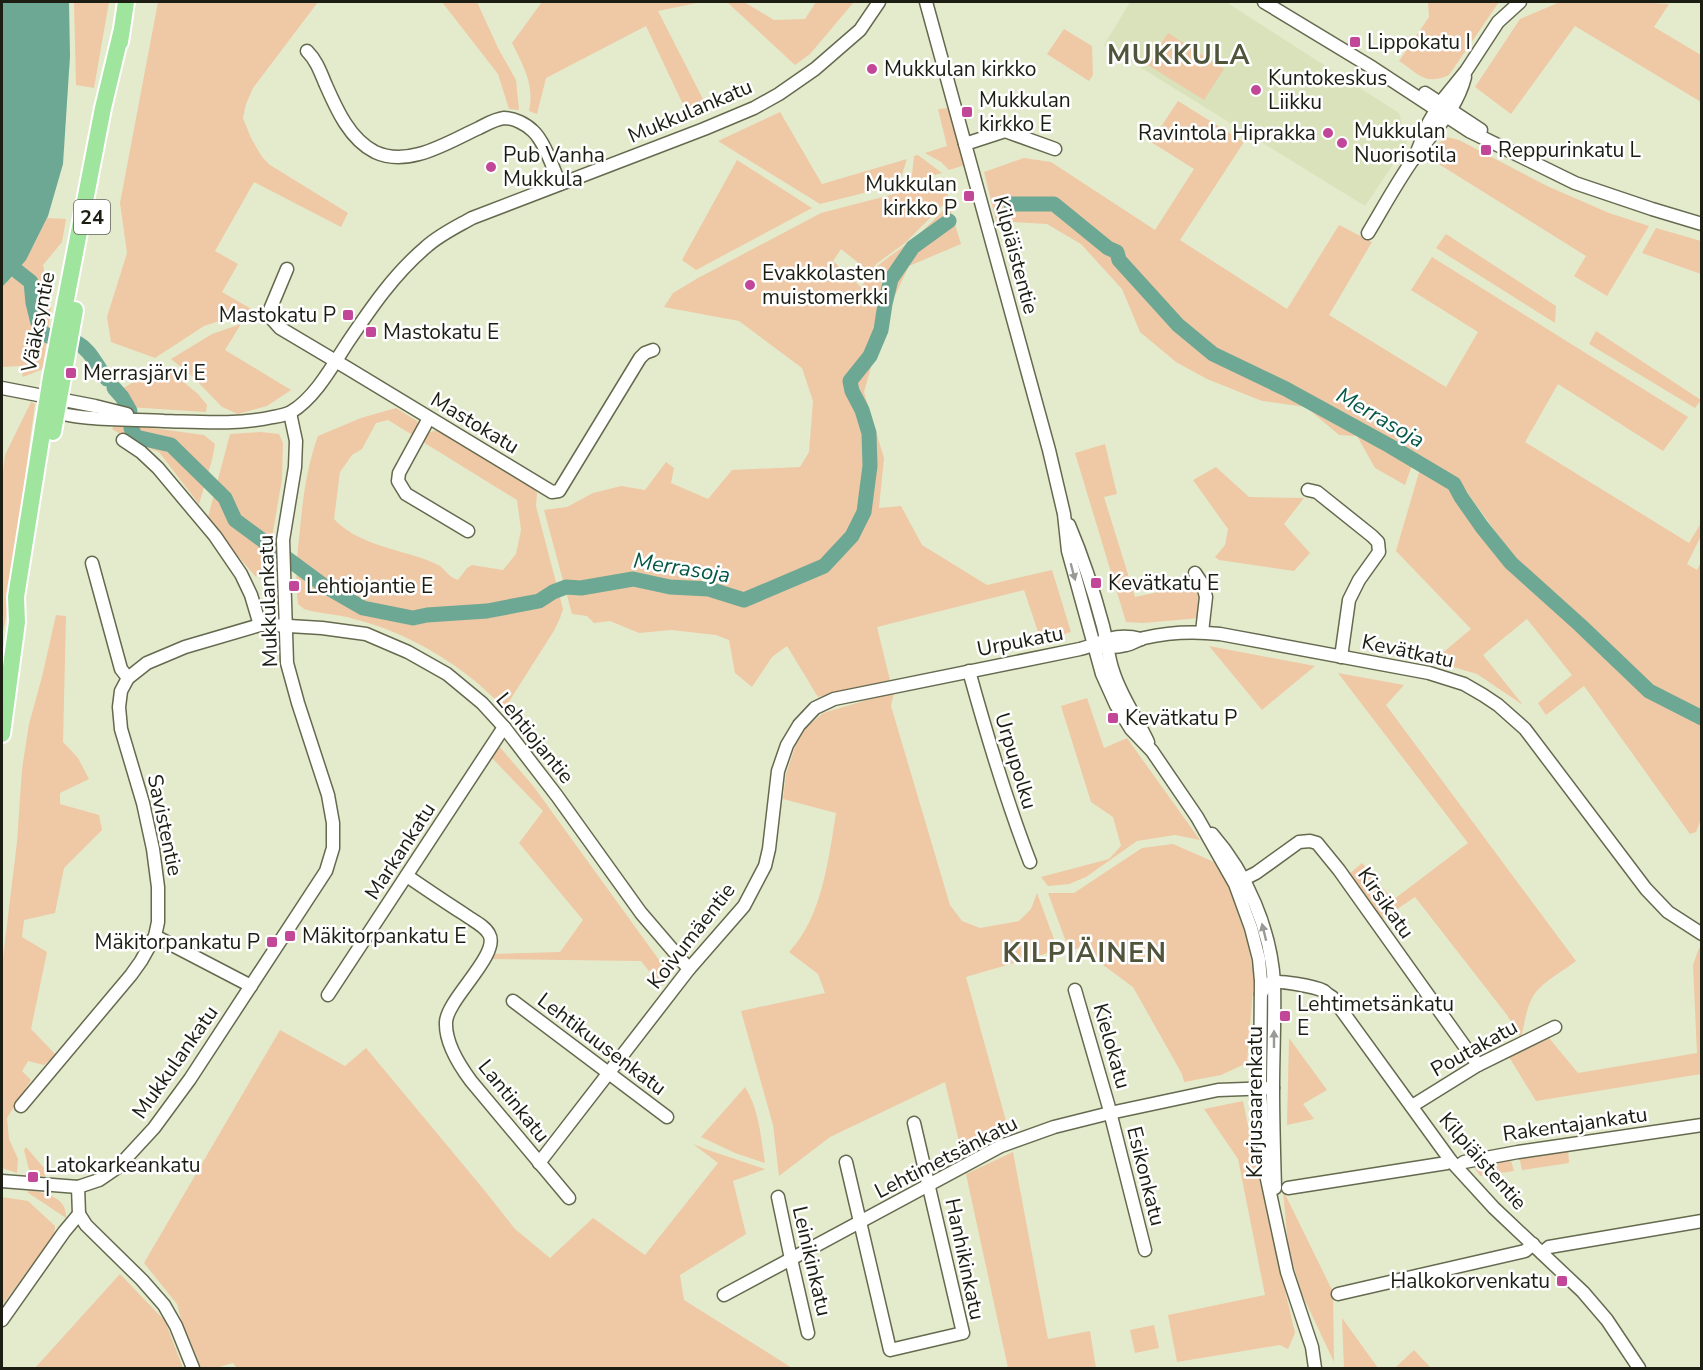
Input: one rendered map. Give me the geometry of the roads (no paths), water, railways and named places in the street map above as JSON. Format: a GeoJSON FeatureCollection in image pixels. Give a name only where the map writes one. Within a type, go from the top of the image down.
{"type":"FeatureCollection","features":[{"type":"Feature","properties":{"kind":"highway","name":"Vääksyntie"},"geometry":{"type":"LineString","coordinates":[[2,734],[17,622],[16,597],[54,403],[103,108],[126,2]]}},
{"type":"Feature","properties":{"kind":"street"},"geometry":{"type":"LineString","coordinates":[[1264,2],[1438,107]]}},
{"type":"Feature","properties":{"kind":"street"},"geometry":{"type":"LineString","coordinates":[[1276,2],[1449,114],[1503,146],[1575,183],[1701,224]]}},
{"type":"Feature","properties":{"kind":"street"},"geometry":{"type":"LineString","coordinates":[[1414,159],[1438,107],[1466,71],[1498,22],[1520,2]]}},
{"type":"Feature","properties":{"kind":"street","name":"Kilpiäistentie"},"geometry":{"type":"LineString","coordinates":[[926,3],[1049,450],[1064,514],[1068,551],[1093,646],[1116,705],[1131,729],[1152,751],[1197,818],[1224,848],[1239,882],[1263,925],[1267,986],[1285,981],[1317,989],[1332,997],[1454,1164],[1494,1208],[1607,1320],[1639,1368]]}},
{"type":"Feature","properties":{"kind":"street","name":"Mukkulankatu"},"geometry":{"type":"LineString","coordinates":[[2,1180],[78,1187],[99,1180],[118,1167],[154,1128],[190,1079],[326,871],[333,848],[333,824],[328,795],[287,663],[283,540],[295,467],[296,441],[290,413],[313,392],[381,294],[401,270],[426,246],[447,231],[472,218],[754,108],[815,69],[860,30],[879,4]]}},
{"type":"Feature","properties":{"kind":"street"},"geometry":{"type":"LineString","coordinates":[[307,51],[314,59],[339,114],[355,135],[377,153],[410,156],[427,152],[493,121],[506,118],[520,121],[534,131],[560,184]]}},
{"type":"Feature","properties":{"kind":"street"},"geometry":{"type":"LineString","coordinates":[[1368,233],[1414,159],[1449,114],[1458,98],[1466,71]]}},
{"type":"Feature","properties":{"kind":"street"},"geometry":{"type":"LineString","coordinates":[[965,144],[1005,131],[1055,149]]}},
{"type":"Feature","properties":{"kind":"street","name":"Mastokatu"},"geometry":{"type":"LineString","coordinates":[[287,269],[269,312],[280,328],[545,489],[556,493],[640,358],[653,350]]}},
{"type":"Feature","properties":{"kind":"street"},"geometry":{"type":"LineString","coordinates":[[2,388],[23,392],[89,417],[213,423],[266,419],[290,413]]}},
{"type":"Feature","properties":{"kind":"street"},"geometry":{"type":"LineString","coordinates":[[429,418],[399,473],[398,481],[406,494],[468,531]]}},
{"type":"Feature","properties":{"kind":"street"},"geometry":{"type":"LineString","coordinates":[[123,440],[141,452],[158,468],[215,536],[242,574],[252,595],[260,625]]}},
{"type":"Feature","properties":{"kind":"street"},"geometry":{"type":"LineString","coordinates":[[1308,490],[1317,492],[1378,542],[1379,552],[1359,580],[1349,600],[1341,657]]}},
{"type":"Feature","properties":{"kind":"street","name":"Kilpiäistentie"},"geometry":{"type":"LineString","coordinates":[[1064,514],[1079,549],[1113,670],[1124,698],[1142,728],[1152,751]]}},
{"type":"Feature","properties":{"kind":"street"},"geometry":{"type":"LineString","coordinates":[[92,562],[121,669],[128,678],[147,663],[185,647],[260,625],[286,625]]}},
{"type":"Feature","properties":{"kind":"street"},"geometry":{"type":"LineString","coordinates":[[1195,573],[1203,585],[1206,597],[1202,632]]}},
{"type":"Feature","properties":{"kind":"street","name":"Lehtiojantie"},"geometry":{"type":"LineString","coordinates":[[286,625],[366,634],[408,652],[447,674],[482,703],[504,727],[557,796],[641,913],[689,969]]}},
{"type":"Feature","properties":{"kind":"street","name":"Kevätkatu"},"geometry":{"type":"LineString","coordinates":[[1093,646],[1107,643],[1128,645],[1141,639],[1167,634],[1202,632],[1444,677],[1464,684],[1498,705],[1526,729],[1657,902],[1679,921],[1701,934]]}},
{"type":"Feature","properties":{"kind":"street","name":"Urpukatu"},"geometry":{"type":"LineString","coordinates":[[955,674],[1093,646]]}},
{"type":"Feature","properties":{"kind":"street","name":"Urpupolku"},"geometry":{"type":"LineString","coordinates":[[969,671],[985,731],[1017,830],[1030,862]]}},
{"type":"Feature","properties":{"kind":"street","name":"Koivumäentie"},"geometry":{"type":"LineString","coordinates":[[538,1163],[689,969],[744,906],[765,866],[778,771],[787,745],[799,725],[815,708],[834,699],[955,674]]}},
{"type":"Feature","properties":{"kind":"street","name":"Savistentie"},"geometry":{"type":"LineString","coordinates":[[21,1106],[130,975],[155,936],[158,922],[158,887],[153,849],[144,803],[121,729],[119,707],[121,692],[128,678]]}},
{"type":"Feature","properties":{"kind":"street","name":"Markankatu"},"geometry":{"type":"LineString","coordinates":[[328,995],[504,727]]}},
{"type":"Feature","properties":{"kind":"street","name":"Kirsikatu"},"geometry":{"type":"LineString","coordinates":[[1239,882],[1299,843],[1311,841],[1317,843],[1339,870],[1478,1065]]}},
{"type":"Feature","properties":{"kind":"street","name":"Lantinkatu"},"geometry":{"type":"LineString","coordinates":[[407,876],[489,933],[492,941],[477,971],[457,996],[446,1019],[446,1028],[458,1062],[471,1081],[569,1198]]}},
{"type":"Feature","properties":{"kind":"street"},"geometry":{"type":"LineString","coordinates":[[155,936],[251,986]]}},
{"type":"Feature","properties":{"kind":"street","name":"Karjusaarenkatu"},"geometry":{"type":"LineString","coordinates":[[1267,986],[1267,1089],[1275,1216],[1287,1272],[1312,1347],[1316,1368]]}},
{"type":"Feature","properties":{"kind":"street","name":"Kielokatu"},"geometry":{"type":"LineString","coordinates":[[1075,990],[1110,1113]]}},
{"type":"Feature","properties":{"kind":"street","name":"Lehtikuusenkatu"},"geometry":{"type":"LineString","coordinates":[[513,1001],[667,1118]]}},
{"type":"Feature","properties":{"kind":"street","name":"Poutakatu"},"geometry":{"type":"LineString","coordinates":[[1412,1106],[1478,1065],[1555,1027]]}},
{"type":"Feature","properties":{"kind":"street","name":"Lehtimetsänkatu"},"geometry":{"type":"LineString","coordinates":[[724,1295],[1001,1146],[1054,1127],[1110,1113],[1218,1090],[1267,1089]]}},
{"type":"Feature","properties":{"kind":"street","name":"Esikonkatu"},"geometry":{"type":"LineString","coordinates":[[1110,1113],[1145,1250]]}},
{"type":"Feature","properties":{"kind":"street","name":"Hanhikinkatu"},"geometry":{"type":"LineString","coordinates":[[859,1223],[890,1350],[963,1333],[914,1123]]}},
{"type":"Feature","properties":{"kind":"street","name":"Rakentajankatu"},"geometry":{"type":"LineString","coordinates":[[1288,1188],[1701,1125]]}},
{"type":"Feature","properties":{"kind":"street"},"geometry":{"type":"LineString","coordinates":[[846,1162],[859,1223]]}},
{"type":"Feature","properties":{"kind":"street"},"geometry":{"type":"LineString","coordinates":[[78,1187],[79,1214],[86,1225],[164,1305],[177,1326],[193,1368]]}},
{"type":"Feature","properties":{"kind":"street","name":"Leinikinkatu"},"geometry":{"type":"LineString","coordinates":[[778,1197],[808,1333]]}},
{"type":"Feature","properties":{"kind":"street"},"geometry":{"type":"LineString","coordinates":[[2,1320],[63,1232],[79,1214]]}},
{"type":"Feature","properties":{"kind":"street"},"geometry":{"type":"LineString","coordinates":[[1338,1294],[1525,1251],[1701,1221]]}},
{"type":"Feature","properties":{"kind":"street","name":"Karjusaarenkatu"},"geometry":{"type":"LineString","coordinates":[[1312,1347],[1324,1368]]}},
{"type":"Feature","properties":{"kind":"waterway","name":"Merrasoja"},"geometry":{"type":"LineString","coordinates":[[1011,204],[1054,204],[1108,248],[1117,252],[1119,260],[1178,325],[1213,354],[1286,389],[1454,484],[1482,527],[1511,563],[1649,691],[1702,718]]}},
{"type":"Feature","properties":{"kind":"waterway","name":"Merrasoja"},"geometry":{"type":"LineString","coordinates":[[131,428],[136,437],[171,445],[225,498],[235,520],[323,585],[363,608],[413,618],[487,611],[539,601],[566,587],[581,588],[633,579],[670,587],[709,589],[744,600],[824,566],[852,536],[864,512],[870,466],[869,433],[850,381],[870,356],[881,330],[891,279],[913,247],[949,221]]}},
{"type":"Feature","properties":{"kind":"waterway","name":"Merrasoja"},"geometry":{"type":"LineString","coordinates":[[17,271],[31,282],[33,303],[40,331],[52,338]]}},
{"type":"Feature","properties":{"kind":"waterway","name":"Merrasoja"},"geometry":{"type":"LineString","coordinates":[[76,342],[90,354],[107,379]]}},
{"type":"Feature","properties":{"kind":"waterway","name":"Merrasoja"},"geometry":{"type":"LineString","coordinates":[[114,388],[130,411]]}},
{"type":"Feature","properties":{"kind":"place","name":"Lippokatu I"},"geometry":{"type":"Point","coordinates":[1355,42]}},
{"type":"Feature","properties":{"kind":"place","name":"Mukkulan kirkko"},"geometry":{"type":"Point","coordinates":[872,69]}},
{"type":"Feature","properties":{"kind":"place","name":"Kuntokeskus Liikku"},"geometry":{"type":"Point","coordinates":[1256,90]}},
{"type":"Feature","properties":{"kind":"place","name":"Mukkulan kirkko E"},"geometry":{"type":"Point","coordinates":[967,112]}},
{"type":"Feature","properties":{"kind":"place","name":"Ravintola Hiprakka"},"geometry":{"type":"Point","coordinates":[1328,133]}},
{"type":"Feature","properties":{"kind":"place","name":"Mukkulan Nuorisotila"},"geometry":{"type":"Point","coordinates":[1342,143]}},
{"type":"Feature","properties":{"kind":"place","name":"Reppurinkatu L"},"geometry":{"type":"Point","coordinates":[1486,150]}},
{"type":"Feature","properties":{"kind":"place","name":"Pub Vanha Mukkula"},"geometry":{"type":"Point","coordinates":[491,167]}},
{"type":"Feature","properties":{"kind":"place","name":"Mukkulan kirkko P"},"geometry":{"type":"Point","coordinates":[969,196]}},
{"type":"Feature","properties":{"kind":"place","name":"Evakkolasten muistomerkki"},"geometry":{"type":"Point","coordinates":[750,285]}},
{"type":"Feature","properties":{"kind":"place","name":"Mastokatu P"},"geometry":{"type":"Point","coordinates":[348,315]}},
{"type":"Feature","properties":{"kind":"place","name":"Mastokatu E"},"geometry":{"type":"Point","coordinates":[371,332]}},
{"type":"Feature","properties":{"kind":"place","name":"Merrasjärvi E"},"geometry":{"type":"Point","coordinates":[71,373]}},
{"type":"Feature","properties":{"kind":"place","name":"Kevätkatu E"},"geometry":{"type":"Point","coordinates":[1096,583]}},
{"type":"Feature","properties":{"kind":"place","name":"Lehtiojantie E"},"geometry":{"type":"Point","coordinates":[294,586]}},
{"type":"Feature","properties":{"kind":"place","name":"Kevätkatu P"},"geometry":{"type":"Point","coordinates":[1113,718]}},
{"type":"Feature","properties":{"kind":"place","name":"Mäkitorpankatu E"},"geometry":{"type":"Point","coordinates":[290,936]}},
{"type":"Feature","properties":{"kind":"place","name":"Mäkitorpankatu P"},"geometry":{"type":"Point","coordinates":[272,942]}},
{"type":"Feature","properties":{"kind":"place","name":"Lehtimetsänkatu E"},"geometry":{"type":"Point","coordinates":[1285,1016]}},
{"type":"Feature","properties":{"kind":"place","name":"Latokarkeankatu I"},"geometry":{"type":"Point","coordinates":[33,1177]}},
{"type":"Feature","properties":{"kind":"place","name":"Halkokorvenkatu"},"geometry":{"type":"Point","coordinates":[1562,1281]}},
{"type":"Feature","properties":{"kind":"district","name":"MUKKULA"},"geometry":{"type":"Point","coordinates":[1179,55]}},
{"type":"Feature","properties":{"kind":"district","name":"KILPIÄINEN"},"geometry":{"type":"Point","coordinates":[1085,953]}}]}
